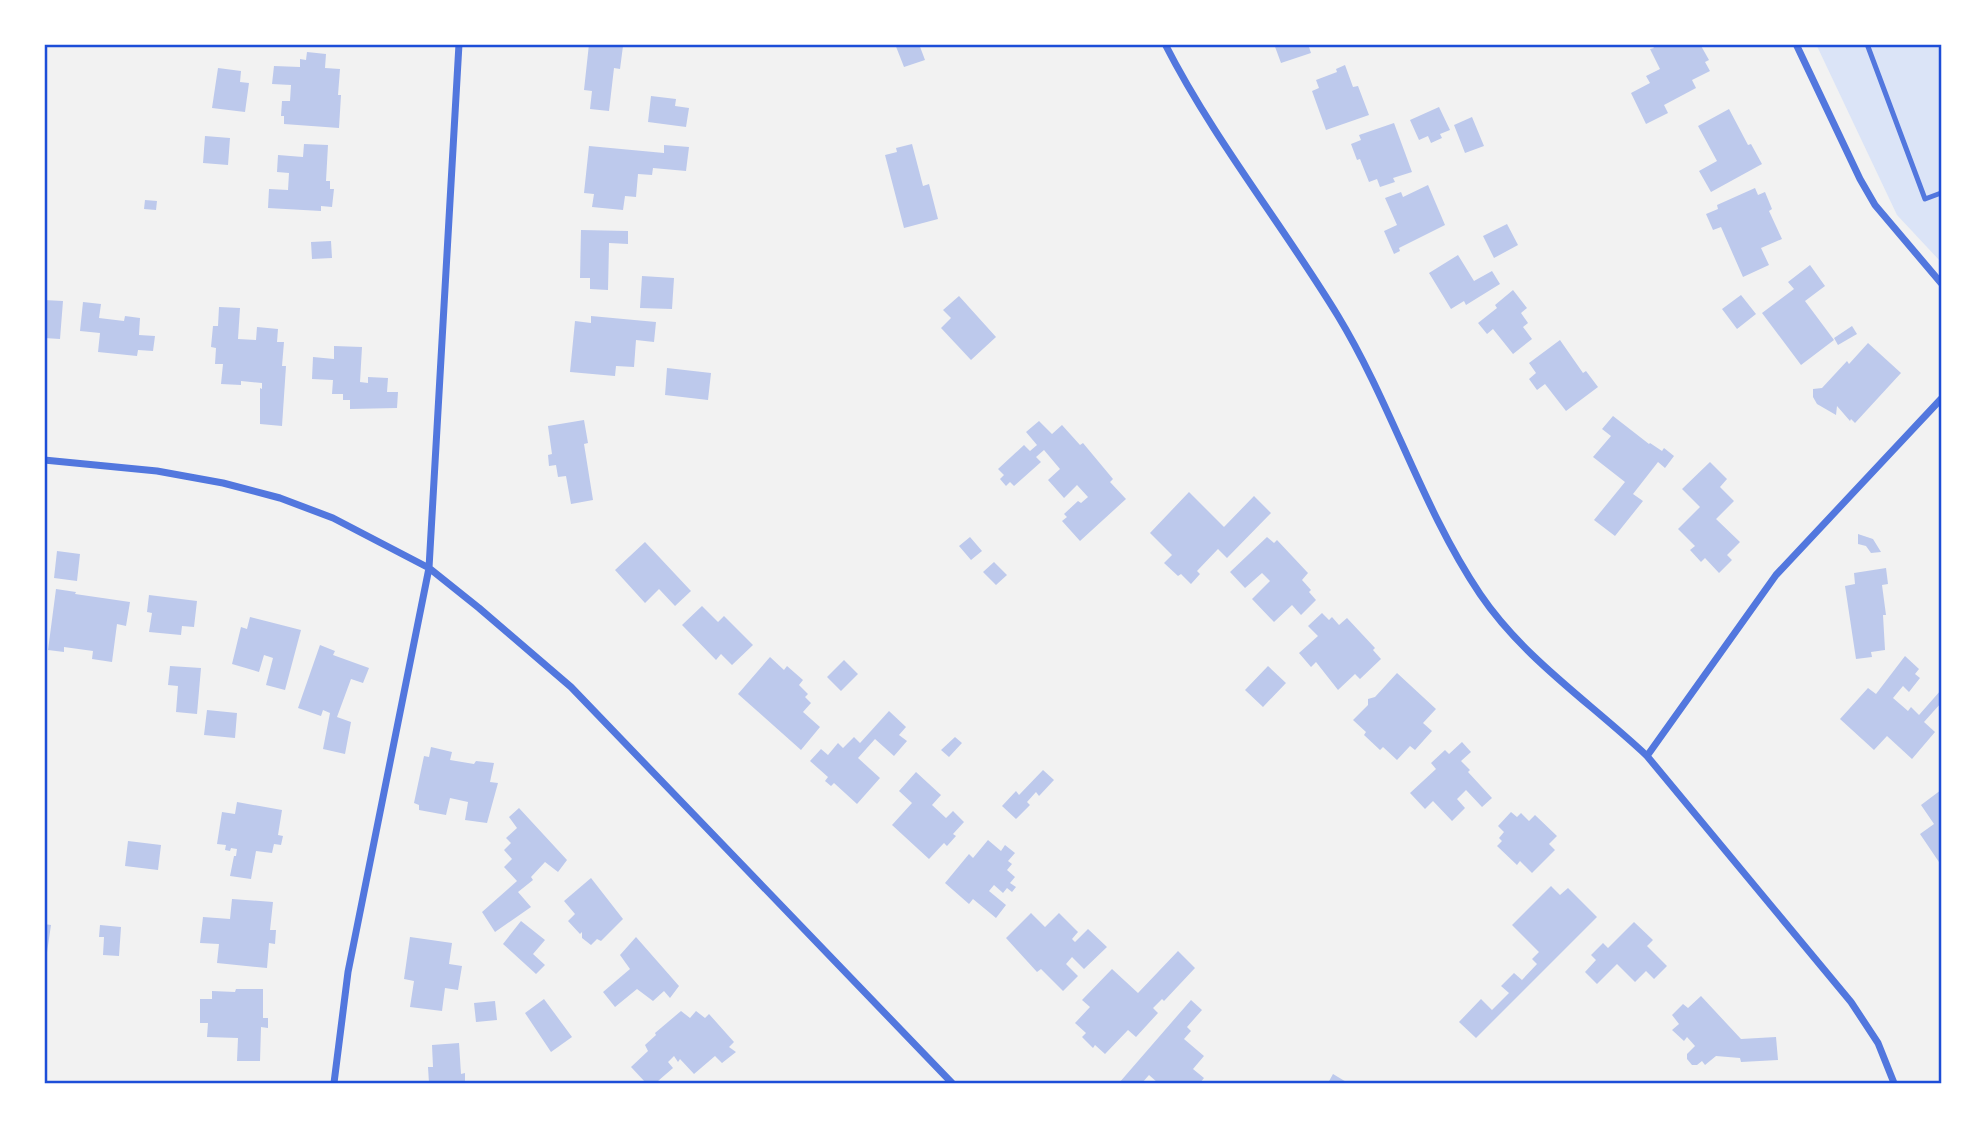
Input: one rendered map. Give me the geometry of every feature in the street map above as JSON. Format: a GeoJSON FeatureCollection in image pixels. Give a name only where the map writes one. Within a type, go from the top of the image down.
{"type":"FeatureCollection","features":[{"type":"Feature","properties":{"kind":"street"},"geometry":{"type":"LineString","coordinates":[[334,1083],[348,972],[429,568],[459,44]]}},
{"type":"Feature","properties":{"kind":"street"},"geometry":{"type":"LineString","coordinates":[[1165,44],[1216,133],[1338,316],[1366,365],[1453,548],[1480,594],[1531,655],[1609,720],[1647,756],[1851,1002],[1878,1043],[1894,1083]]}},
{"type":"Feature","properties":{"kind":"street"},"geometry":{"type":"LineString","coordinates":[[1796,44],[1875,205],[1941,282]]}},
{"type":"Feature","properties":{"kind":"street"},"geometry":{"type":"LineString","coordinates":[[1647,756],[1776,575],[1941,399]]}},
{"type":"Feature","properties":{"kind":"street"},"geometry":{"type":"LineString","coordinates":[[44,460],[158,471],[223,483],[280,498],[332,518],[429,568],[571,687],[953,1083]]}},
{"type":"Feature","properties":{"kind":"lane"},"geometry":{"type":"LineString","coordinates":[[1867,44],[1925,199],[1941,193]]}},
{"type":"Feature","properties":{"kind":"shaded area"},"geometry":{"type":"Polygon","coordinates":[[[1816,44],[1941,44],[1941,262],[1897,215],[1816,44]]]}},
{"type":"Feature","properties":{"kind":"building"},"geometry":{"type":"Polygon","coordinates":[[[589,44],[623,46],[620,69],[614,68],[609,111],[590,109],[592,91],[584,90],[589,44]]]}},
{"type":"Feature","properties":{"kind":"building"},"geometry":{"type":"Polygon","coordinates":[[[895,44],[919,44],[925,60],[904,67],[895,44]]]}},
{"type":"Feature","properties":{"kind":"building"},"geometry":{"type":"Polygon","coordinates":[[[1274,44],[1308,44],[1311,53],[1281,63],[1274,44]]]}},
{"type":"Feature","properties":{"kind":"building"},"geometry":{"type":"Polygon","coordinates":[[[1651,44],[1700,44],[1709,60],[1705,62],[1710,71],[1692,80],[1696,88],[1664,105],[1668,113],[1646,124],[1631,93],[1650,83],[1646,76],[1660,69],[1650,49],[1654,48],[1651,44]]]}},
{"type":"Feature","properties":{"kind":"building"},"geometry":{"type":"Polygon","coordinates":[[[307,52],[326,54],[325,68],[340,69],[339,128],[284,124],[284,116],[281,116],[282,101],[290,101],[291,85],[272,84],[274,66],[300,67],[300,59],[306,60],[307,52]]]}},
{"type":"Feature","properties":{"kind":"building"},"geometry":{"type":"Polygon","coordinates":[[[1345,65],[1353,87],[1358,86],[1369,115],[1326,130],[1312,91],[1319,88],[1316,80],[1337,72],[1336,69],[1345,65]]]}},
{"type":"Feature","properties":{"kind":"building"},"geometry":{"type":"Polygon","coordinates":[[[218,68],[241,71],[240,82],[249,83],[245,112],[212,108],[218,68]]]}},
{"type":"Feature","properties":{"kind":"building"},"geometry":{"type":"Polygon","coordinates":[[[651,96],[676,99],[675,106],[689,108],[686,127],[648,122],[651,96]]]}},
{"type":"Feature","properties":{"kind":"building"},"geometry":{"type":"Polygon","coordinates":[[[1439,107],[1450,130],[1440,134],[1442,138],[1431,143],[1428,136],[1419,140],[1410,120],[1439,107]]]}},
{"type":"Feature","properties":{"kind":"building"},"geometry":{"type":"Polygon","coordinates":[[[1729,109],[1748,145],[1751,144],[1762,164],[1711,192],[1699,171],[1717,161],[1698,126],[1729,109]]]}},
{"type":"Feature","properties":{"kind":"building"},"geometry":{"type":"Polygon","coordinates":[[[1472,117],[1484,146],[1465,153],[1454,125],[1472,117]]]}},
{"type":"Feature","properties":{"kind":"building"},"geometry":{"type":"Polygon","coordinates":[[[1394,123],[1412,172],[1393,178],[1395,182],[1380,187],[1377,179],[1369,182],[1351,144],[1361,140],[1359,135],[1394,123]]]}},
{"type":"Feature","properties":{"kind":"building"},"geometry":{"type":"Polygon","coordinates":[[[205,136],[230,138],[228,165],[203,163],[205,136]]]}},
{"type":"Feature","properties":{"kind":"building"},"geometry":{"type":"Polygon","coordinates":[[[304,144],[328,145],[326,181],[330,181],[330,189],[334,189],[332,207],[321,206],[321,211],[268,208],[269,189],[288,190],[289,173],[277,172],[278,155],[303,157],[304,144]]]}},
{"type":"Feature","properties":{"kind":"building"},"geometry":{"type":"Polygon","coordinates":[[[912,144],[923,186],[929,184],[938,219],[904,228],[885,155],[897,152],[896,148],[912,144]]]}},
{"type":"Feature","properties":{"kind":"building"},"geometry":{"type":"Polygon","coordinates":[[[664,145],[689,147],[686,171],[653,168],[652,175],[638,174],[636,197],[625,196],[623,210],[592,207],[594,194],[584,193],[589,146],[664,153],[664,145]]]}},
{"type":"Feature","properties":{"kind":"building"},"geometry":{"type":"Polygon","coordinates":[[[1428,185],[1445,225],[1399,248],[1400,251],[1394,254],[1384,231],[1397,225],[1385,198],[1401,192],[1403,197],[1428,185]]]}},
{"type":"Feature","properties":{"kind":"building"},"geometry":{"type":"Polygon","coordinates":[[[1755,188],[1758,195],[1765,192],[1772,209],[1769,211],[1782,239],[1761,248],[1769,265],[1743,277],[1721,227],[1713,230],[1706,214],[1718,209],[1717,205],[1755,188]]]}},
{"type":"Feature","properties":{"kind":"building"},"geometry":{"type":"Polygon","coordinates":[[[145,200],[157,201],[156,210],[144,209],[145,200]]]}},
{"type":"Feature","properties":{"kind":"building"},"geometry":{"type":"Polygon","coordinates":[[[1507,224],[1518,245],[1494,258],[1483,236],[1507,224]]]}},
{"type":"Feature","properties":{"kind":"building"},"geometry":{"type":"Polygon","coordinates":[[[581,230],[628,231],[628,244],[609,243],[608,290],[590,289],[590,278],[580,278],[581,230]]]}},
{"type":"Feature","properties":{"kind":"building"},"geometry":{"type":"Polygon","coordinates":[[[331,241],[332,258],[312,259],[311,242],[331,241]]]}},
{"type":"Feature","properties":{"kind":"building"},"geometry":{"type":"Polygon","coordinates":[[[1458,255],[1474,281],[1492,271],[1500,284],[1466,305],[1464,301],[1451,309],[1429,273],[1458,255]]]}},
{"type":"Feature","properties":{"kind":"building"},"geometry":{"type":"Polygon","coordinates":[[[1810,265],[1825,286],[1805,301],[1834,340],[1801,365],[1762,313],[1794,289],[1788,282],[1810,265]]]}},
{"type":"Feature","properties":{"kind":"building"},"geometry":{"type":"Polygon","coordinates":[[[642,276],[674,278],[672,309],[640,308],[642,276]]]}},
{"type":"Feature","properties":{"kind":"building"},"geometry":{"type":"Polygon","coordinates":[[[1513,290],[1527,308],[1521,313],[1528,323],[1523,327],[1532,339],[1513,354],[1493,329],[1487,334],[1478,323],[1497,308],[1495,305],[1513,290]]]}},
{"type":"Feature","properties":{"kind":"building"},"geometry":{"type":"Polygon","coordinates":[[[1741,295],[1756,314],[1737,329],[1722,309],[1741,295]]]}},
{"type":"Feature","properties":{"kind":"building"},"geometry":{"type":"Polygon","coordinates":[[[959,296],[996,337],[971,360],[941,328],[951,318],[943,310],[959,296]]]}},
{"type":"Feature","properties":{"kind":"building"},"geometry":{"type":"Polygon","coordinates":[[[44,300],[63,301],[60,339],[44,338],[44,300]]]}},
{"type":"Feature","properties":{"kind":"building"},"geometry":{"type":"Polygon","coordinates":[[[83,302],[101,304],[99,318],[124,321],[125,316],[140,318],[139,335],[155,336],[153,351],[138,350],[137,356],[98,352],[100,333],[80,331],[83,302]]]}},
{"type":"Feature","properties":{"kind":"building"},"geometry":{"type":"Polygon","coordinates":[[[219,307],[240,308],[238,339],[256,340],[257,327],[278,329],[277,342],[284,342],[282,366],[286,366],[282,426],[260,424],[262,383],[241,381],[241,385],[221,384],[223,364],[215,364],[216,348],[211,347],[213,326],[218,326],[219,307]]]}},
{"type":"Feature","properties":{"kind":"building"},"geometry":{"type":"Polygon","coordinates":[[[591,316],[656,322],[654,342],[636,340],[634,367],[616,366],[615,376],[570,372],[575,321],[591,323],[591,316]]]}},
{"type":"Feature","properties":{"kind":"building"},"geometry":{"type":"Polygon","coordinates":[[[1852,326],[1857,334],[1838,345],[1834,338],[1852,326]]]}},
{"type":"Feature","properties":{"kind":"building"},"geometry":{"type":"Polygon","coordinates":[[[1560,340],[1583,373],[1586,371],[1598,387],[1566,411],[1545,384],[1537,390],[1529,379],[1536,373],[1529,363],[1560,340]]]}},
{"type":"Feature","properties":{"kind":"building"},"geometry":{"type":"Polygon","coordinates":[[[1868,343],[1901,373],[1855,423],[1837,406],[1836,415],[1817,404],[1813,389],[1822,388],[1868,343]]]}},
{"type":"Feature","properties":{"kind":"building"},"geometry":{"type":"Polygon","coordinates":[[[334,346],[362,347],[360,382],[368,383],[368,377],[388,378],[387,392],[398,392],[397,408],[350,409],[350,400],[343,400],[343,394],[332,394],[333,380],[312,379],[313,357],[334,359],[334,346]]]}},
{"type":"Feature","properties":{"kind":"building"},"geometry":{"type":"Polygon","coordinates":[[[667,368],[711,373],[708,400],[665,395],[667,368]]]}},
{"type":"Feature","properties":{"kind":"building"},"geometry":{"type":"Polygon","coordinates":[[[1613,416],[1649,444],[1662,451],[1664,448],[1674,456],[1665,468],[1658,462],[1633,494],[1643,501],[1615,536],[1594,520],[1625,482],[1593,457],[1611,436],[1602,429],[1613,416]]]}},
{"type":"Feature","properties":{"kind":"building"},"geometry":{"type":"Polygon","coordinates":[[[584,420],[588,443],[584,444],[593,500],[571,504],[566,476],[558,477],[556,465],[549,466],[548,455],[552,454],[548,426],[584,420]]]}},
{"type":"Feature","properties":{"kind":"building"},"geometry":{"type":"Polygon","coordinates":[[[1039,421],[1052,434],[1062,425],[1080,445],[1083,443],[1113,479],[1110,482],[1126,499],[1080,541],[1062,521],[1067,517],[1064,514],[1078,501],[1081,503],[1088,497],[1077,485],[1064,498],[1048,480],[1060,469],[1044,450],[1036,457],[1041,462],[1014,486],[1010,482],[1006,486],[1000,479],[1004,475],[998,469],[1024,445],[1030,451],[1037,445],[1026,432],[1039,421]]]}},
{"type":"Feature","properties":{"kind":"building"},"geometry":{"type":"Polygon","coordinates":[[[1710,462],[1727,479],[1720,487],[1734,501],[1716,519],[1740,542],[1727,555],[1732,560],[1719,573],[1705,558],[1701,562],[1690,550],[1695,546],[1678,529],[1700,507],[1682,489],[1710,462]]]}},
{"type":"Feature","properties":{"kind":"building"},"geometry":{"type":"Polygon","coordinates":[[[1189,492],[1224,527],[1254,496],[1271,513],[1227,558],[1218,549],[1197,571],[1200,574],[1191,584],[1164,563],[1172,555],[1150,533],[1189,492]]]}},
{"type":"Feature","properties":{"kind":"building"},"geometry":{"type":"Polygon","coordinates":[[[1858,534],[1873,539],[1881,552],[1871,553],[1866,546],[1858,544],[1858,534]]]}},
{"type":"Feature","properties":{"kind":"building"},"geometry":{"type":"Polygon","coordinates":[[[970,537],[982,551],[971,560],[959,546],[970,537]]]}},
{"type":"Feature","properties":{"kind":"building"},"geometry":{"type":"Polygon","coordinates":[[[1267,537],[1274,543],[1277,540],[1308,573],[1302,580],[1316,600],[1301,615],[1292,605],[1274,622],[1252,599],[1270,581],[1262,573],[1245,588],[1230,572],[1267,537]]]}},
{"type":"Feature","properties":{"kind":"building"},"geometry":{"type":"Polygon","coordinates":[[[645,542],[691,591],[675,606],[659,589],[645,603],[615,570],[645,542]]]}},
{"type":"Feature","properties":{"kind":"building"},"geometry":{"type":"Polygon","coordinates":[[[57,551],[80,554],[77,581],[54,578],[57,551]]]}},
{"type":"Feature","properties":{"kind":"building"},"geometry":{"type":"Polygon","coordinates":[[[994,562],[1007,575],[996,585],[983,572],[994,562]]]}},
{"type":"Feature","properties":{"kind":"building"},"geometry":{"type":"Polygon","coordinates":[[[1886,568],[1888,584],[1882,585],[1886,615],[1883,615],[1885,650],[1871,652],[1872,657],[1856,659],[1845,586],[1855,584],[1854,573],[1886,568]]]}},
{"type":"Feature","properties":{"kind":"building"},"geometry":{"type":"Polygon","coordinates":[[[56,589],[130,602],[126,626],[117,624],[112,662],[92,659],[93,651],[64,647],[64,652],[48,650],[56,589]]]}},
{"type":"Feature","properties":{"kind":"building"},"geometry":{"type":"Polygon","coordinates":[[[149,595],[197,601],[194,627],[182,626],[181,635],[149,632],[152,613],[147,612],[149,595]]]}},
{"type":"Feature","properties":{"kind":"building"},"geometry":{"type":"Polygon","coordinates":[[[702,606],[718,622],[724,616],[753,645],[732,665],[721,654],[716,660],[682,625],[702,606]]]}},
{"type":"Feature","properties":{"kind":"building"},"geometry":{"type":"Polygon","coordinates":[[[1322,613],[1329,620],[1332,617],[1339,625],[1347,618],[1375,648],[1373,650],[1381,659],[1360,679],[1355,674],[1338,690],[1316,662],[1311,667],[1299,653],[1318,636],[1308,626],[1322,613]]]}},
{"type":"Feature","properties":{"kind":"building"},"geometry":{"type":"Polygon","coordinates":[[[250,617],[301,630],[285,690],[266,685],[273,658],[264,655],[259,672],[232,664],[241,627],[247,629],[250,617]]]}},
{"type":"Feature","properties":{"kind":"building"},"geometry":{"type":"Polygon","coordinates":[[[320,645],[335,651],[333,655],[369,668],[363,683],[351,679],[337,717],[351,722],[345,754],[323,749],[330,713],[323,710],[321,716],[298,708],[320,645]]]}},
{"type":"Feature","properties":{"kind":"building"},"geometry":{"type":"Polygon","coordinates":[[[1905,656],[1919,669],[1915,674],[1920,678],[1909,692],[1903,686],[1893,698],[1908,711],[1911,707],[1919,715],[1941,690],[1941,703],[1924,722],[1935,732],[1912,759],[1887,736],[1874,750],[1840,719],[1868,688],[1876,694],[1905,656]]]}},
{"type":"Feature","properties":{"kind":"building"},"geometry":{"type":"Polygon","coordinates":[[[770,657],[784,670],[787,666],[803,680],[799,685],[808,694],[805,697],[811,703],[803,712],[820,727],[801,750],[738,694],[770,657]]]}},
{"type":"Feature","properties":{"kind":"building"},"geometry":{"type":"Polygon","coordinates":[[[844,660],[858,674],[841,691],[827,677],[844,660]]]}},
{"type":"Feature","properties":{"kind":"building"},"geometry":{"type":"Polygon","coordinates":[[[170,666],[201,668],[197,714],[176,712],[178,686],[168,685],[170,666]]]}},
{"type":"Feature","properties":{"kind":"building"},"geometry":{"type":"Polygon","coordinates":[[[1268,666],[1286,683],[1263,707],[1245,690],[1268,666]]]}},
{"type":"Feature","properties":{"kind":"building"},"geometry":{"type":"Polygon","coordinates":[[[1397,673],[1436,709],[1423,723],[1432,731],[1415,750],[1410,746],[1397,760],[1383,747],[1380,750],[1353,720],[1368,705],[1368,699],[1375,697],[1397,673]]]}},
{"type":"Feature","properties":{"kind":"building"},"geometry":{"type":"Polygon","coordinates":[[[207,710],[237,713],[235,738],[204,735],[207,710]]]}},
{"type":"Feature","properties":{"kind":"building"},"geometry":{"type":"Polygon","coordinates":[[[889,711],[906,727],[899,735],[907,741],[894,756],[875,739],[858,758],[880,778],[857,804],[834,783],[831,786],[825,781],[828,777],[810,761],[821,749],[828,755],[838,743],[843,748],[854,737],[860,743],[889,711]]]}},
{"type":"Feature","properties":{"kind":"building"},"geometry":{"type":"Polygon","coordinates":[[[955,737],[962,743],[949,757],[941,750],[955,737]]]}},
{"type":"Feature","properties":{"kind":"building"},"geometry":{"type":"Polygon","coordinates":[[[1462,742],[1471,752],[1461,761],[1492,798],[1482,807],[1466,790],[1457,799],[1465,808],[1452,821],[1433,801],[1425,809],[1410,793],[1436,769],[1431,763],[1445,750],[1449,754],[1462,742]]]}},
{"type":"Feature","properties":{"kind":"building"},"geometry":{"type":"Polygon","coordinates":[[[431,747],[452,752],[450,760],[474,764],[476,761],[494,763],[490,782],[498,783],[487,823],[465,820],[468,802],[450,798],[446,815],[419,810],[419,805],[414,803],[424,756],[429,757],[431,747]]]}},
{"type":"Feature","properties":{"kind":"building"},"geometry":{"type":"Polygon","coordinates":[[[1043,770],[1054,780],[1039,796],[1036,792],[1027,802],[1030,805],[1016,819],[1002,806],[1016,791],[1019,795],[1043,770]]]}},
{"type":"Feature","properties":{"kind":"building"},"geometry":{"type":"Polygon","coordinates":[[[916,772],[941,795],[932,805],[946,818],[953,811],[964,822],[947,846],[944,843],[929,859],[892,825],[912,803],[899,791],[916,772]]]}},
{"type":"Feature","properties":{"kind":"building"},"geometry":{"type":"Polygon","coordinates":[[[1941,790],[1941,865],[1920,834],[1934,824],[1921,805],[1941,790]]]}},
{"type":"Feature","properties":{"kind":"building"},"geometry":{"type":"Polygon","coordinates":[[[237,802],[282,810],[278,835],[283,836],[281,845],[274,844],[272,853],[256,851],[251,879],[230,876],[237,849],[225,850],[226,845],[217,844],[222,812],[235,814],[237,802]]]}},
{"type":"Feature","properties":{"kind":"building"},"geometry":{"type":"Polygon","coordinates":[[[519,808],[567,860],[558,872],[545,862],[531,877],[533,880],[518,892],[531,907],[495,932],[482,912],[517,881],[504,867],[512,859],[504,850],[511,843],[506,838],[517,828],[509,817],[519,808]]]}},
{"type":"Feature","properties":{"kind":"building"},"geometry":{"type":"Polygon","coordinates":[[[1511,812],[1517,817],[1521,813],[1529,821],[1535,815],[1557,836],[1549,844],[1555,850],[1532,873],[1520,861],[1517,865],[1497,846],[1502,841],[1499,838],[1504,832],[1498,826],[1511,812]]]}},
{"type":"Feature","properties":{"kind":"building"},"geometry":{"type":"Polygon","coordinates":[[[988,840],[1001,851],[1005,845],[1015,853],[1008,861],[1012,864],[1007,870],[1015,877],[1010,883],[1016,887],[1012,892],[1007,888],[1003,893],[994,885],[989,891],[1006,905],[996,918],[973,899],[969,904],[945,883],[969,854],[973,858],[988,840]]]}},
{"type":"Feature","properties":{"kind":"building"},"geometry":{"type":"Polygon","coordinates":[[[128,841],[161,845],[158,870],[125,866],[128,841]]]}},
{"type":"Feature","properties":{"kind":"building"},"geometry":{"type":"Polygon","coordinates":[[[591,878],[623,919],[601,941],[597,939],[591,945],[582,938],[582,932],[580,934],[568,921],[575,914],[564,901],[591,878]]]}},
{"type":"Feature","properties":{"kind":"building"},"geometry":{"type":"Polygon","coordinates":[[[1551,886],[1560,895],[1568,888],[1597,917],[1476,1038],[1459,1022],[1481,999],[1492,1010],[1509,993],[1501,986],[1514,973],[1522,980],[1537,964],[1532,959],[1539,952],[1512,925],[1551,886]]]}},
{"type":"Feature","properties":{"kind":"building"},"geometry":{"type":"Polygon","coordinates":[[[232,899],[273,902],[270,930],[276,930],[275,944],[269,943],[267,968],[217,963],[219,944],[200,943],[203,917],[230,919],[232,899]]]}},
{"type":"Feature","properties":{"kind":"building"},"geometry":{"type":"Polygon","coordinates":[[[1031,913],[1045,927],[1059,913],[1078,932],[1072,939],[1075,942],[1088,929],[1107,947],[1084,969],[1072,957],[1066,964],[1078,976],[1063,991],[1041,969],[1037,972],[1006,938],[1031,913]]]}},
{"type":"Feature","properties":{"kind":"building"},"geometry":{"type":"Polygon","coordinates":[[[521,921],[545,940],[533,954],[545,965],[536,974],[503,944],[521,921]]]}},
{"type":"Feature","properties":{"kind":"building"},"geometry":{"type":"Polygon","coordinates":[[[1634,922],[1653,940],[1647,946],[1667,966],[1654,979],[1646,971],[1635,982],[1617,964],[1597,984],[1585,972],[1596,960],[1591,955],[1603,943],[1608,948],[1634,922]]]}},
{"type":"Feature","properties":{"kind":"building"},"geometry":{"type":"Polygon","coordinates":[[[44,924],[51,925],[45,966],[44,966],[44,924]]]}},
{"type":"Feature","properties":{"kind":"building"},"geometry":{"type":"Polygon","coordinates":[[[100,925],[121,927],[119,956],[103,955],[104,937],[99,937],[100,925]]]}},
{"type":"Feature","properties":{"kind":"building"},"geometry":{"type":"Polygon","coordinates":[[[410,937],[452,943],[449,964],[462,966],[458,990],[445,988],[442,1011],[410,1007],[414,981],[404,979],[410,937]]]}},
{"type":"Feature","properties":{"kind":"building"},"geometry":{"type":"Polygon","coordinates":[[[636,937],[679,986],[670,998],[664,991],[653,1001],[637,989],[615,1007],[603,992],[630,969],[620,955],[636,937]]]}},
{"type":"Feature","properties":{"kind":"building"},"geometry":{"type":"Polygon","coordinates":[[[1178,951],[1195,968],[1164,1001],[1162,999],[1153,1008],[1158,1013],[1136,1037],[1128,1030],[1105,1054],[1095,1045],[1093,1048],[1082,1037],[1086,1033],[1075,1023],[1090,1007],[1082,1000],[1112,969],[1138,993],[1178,951]]]}},
{"type":"Feature","properties":{"kind":"building"},"geometry":{"type":"Polygon","coordinates":[[[236,989],[263,989],[263,1018],[268,1018],[268,1028],[261,1027],[260,1061],[237,1061],[238,1038],[207,1037],[208,1023],[200,1023],[200,999],[212,999],[212,991],[235,992],[236,989]]]}},
{"type":"Feature","properties":{"kind":"building"},"geometry":{"type":"Polygon","coordinates":[[[1701,996],[1741,1039],[1776,1037],[1778,1060],[1741,1062],[1740,1058],[1716,1056],[1705,1065],[1702,1061],[1692,1065],[1687,1054],[1695,1046],[1687,1037],[1684,1041],[1672,1030],[1679,1024],[1672,1015],[1683,1004],[1688,1008],[1701,996]]]}},
{"type":"Feature","properties":{"kind":"building"},"geometry":{"type":"Polygon","coordinates":[[[544,999],[572,1037],[551,1052],[525,1013],[544,999]]]}},
{"type":"Feature","properties":{"kind":"building"},"geometry":{"type":"Polygon","coordinates":[[[1191,1000],[1202,1010],[1187,1027],[1191,1031],[1184,1039],[1204,1056],[1193,1069],[1204,1078],[1200,1083],[1158,1083],[1149,1075],[1142,1083],[1119,1083],[1191,1000]]]}},
{"type":"Feature","properties":{"kind":"building"},"geometry":{"type":"Polygon","coordinates":[[[495,1001],[497,1020],[476,1022],[474,1003],[495,1001]]]}},
{"type":"Feature","properties":{"kind":"building"},"geometry":{"type":"Polygon","coordinates":[[[681,1011],[690,1018],[696,1011],[705,1018],[709,1014],[734,1042],[729,1047],[736,1052],[722,1063],[715,1056],[694,1074],[674,1056],[668,1062],[673,1068],[658,1081],[646,1083],[631,1067],[648,1051],[645,1045],[655,1033],[681,1011]]]}},
{"type":"Feature","properties":{"kind":"building"},"geometry":{"type":"Polygon","coordinates":[[[459,1043],[461,1074],[465,1073],[465,1083],[429,1083],[428,1067],[433,1067],[432,1045],[459,1043]]]}},
{"type":"Feature","properties":{"kind":"building"},"geometry":{"type":"Polygon","coordinates":[[[1333,1074],[1348,1083],[1328,1083],[1333,1074]]]}}]}
